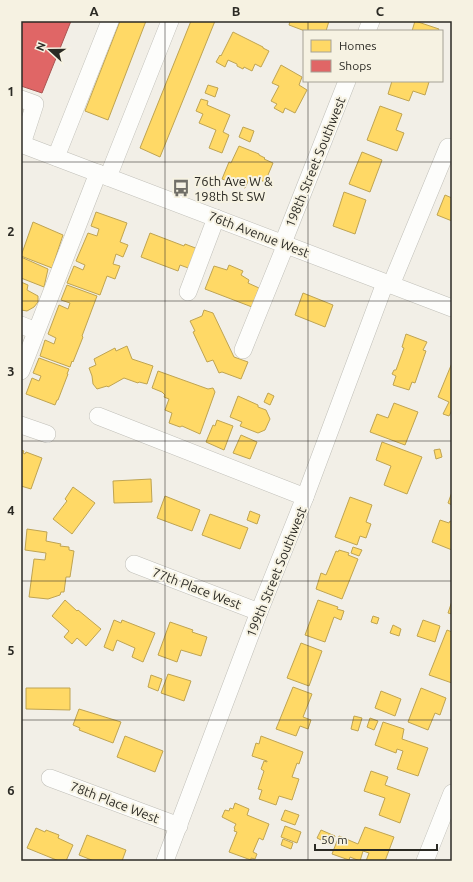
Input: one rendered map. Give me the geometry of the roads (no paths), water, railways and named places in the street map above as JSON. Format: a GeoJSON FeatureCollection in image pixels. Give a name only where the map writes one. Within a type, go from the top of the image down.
{"type":"FeatureCollection","features":[{"type":"Feature","properties":{"kind":"street"},"geometry":{"type":"LineString","coordinates":[[56,157],[110,21]]}},
{"type":"Feature","properties":{"kind":"street"},"geometry":{"type":"LineString","coordinates":[[21,371],[29,328],[103,175],[170,21]]}},
{"type":"Feature","properties":{"kind":"street","name":"198th Street Southwest"},"geometry":{"type":"LineString","coordinates":[[243,350],[347,82]]}},
{"type":"Feature","properties":{"kind":"street"},"geometry":{"type":"LineString","coordinates":[[21,98],[35,104],[22,144]]}},
{"type":"Feature","properties":{"kind":"street","name":"76th Avenue West"},"geometry":{"type":"LineString","coordinates":[[22,144],[452,308]]}},
{"type":"Feature","properties":{"kind":"street","name":"199th Street Southwest"},"geometry":{"type":"LineString","coordinates":[[165,861],[259,612],[306,497],[388,284],[448,147]]}},
{"type":"Feature","properties":{"kind":"street"},"geometry":{"type":"LineString","coordinates":[[188,292],[216,218]]}},
{"type":"Feature","properties":{"kind":"street"},"geometry":{"type":"LineString","coordinates":[[98,416],[306,497]]}},
{"type":"Feature","properties":{"kind":"street"},"geometry":{"type":"LineString","coordinates":[[21,425],[46,434]]}},
{"type":"Feature","properties":{"kind":"street","name":"77th Place West"},"geometry":{"type":"LineString","coordinates":[[134,564],[259,612]]}},
{"type":"Feature","properties":{"kind":"street","name":"78th Place West"},"geometry":{"type":"LineString","coordinates":[[50,778],[179,826]]}},
{"type":"Feature","properties":{"kind":"street"},"geometry":{"type":"LineString","coordinates":[[425,861],[452,793]]}},
{"type":"Feature","properties":{"kind":"place","name":"76th Ave W & 198th St SW"},"geometry":{"type":"Point","coordinates":[181,188]}}]}
